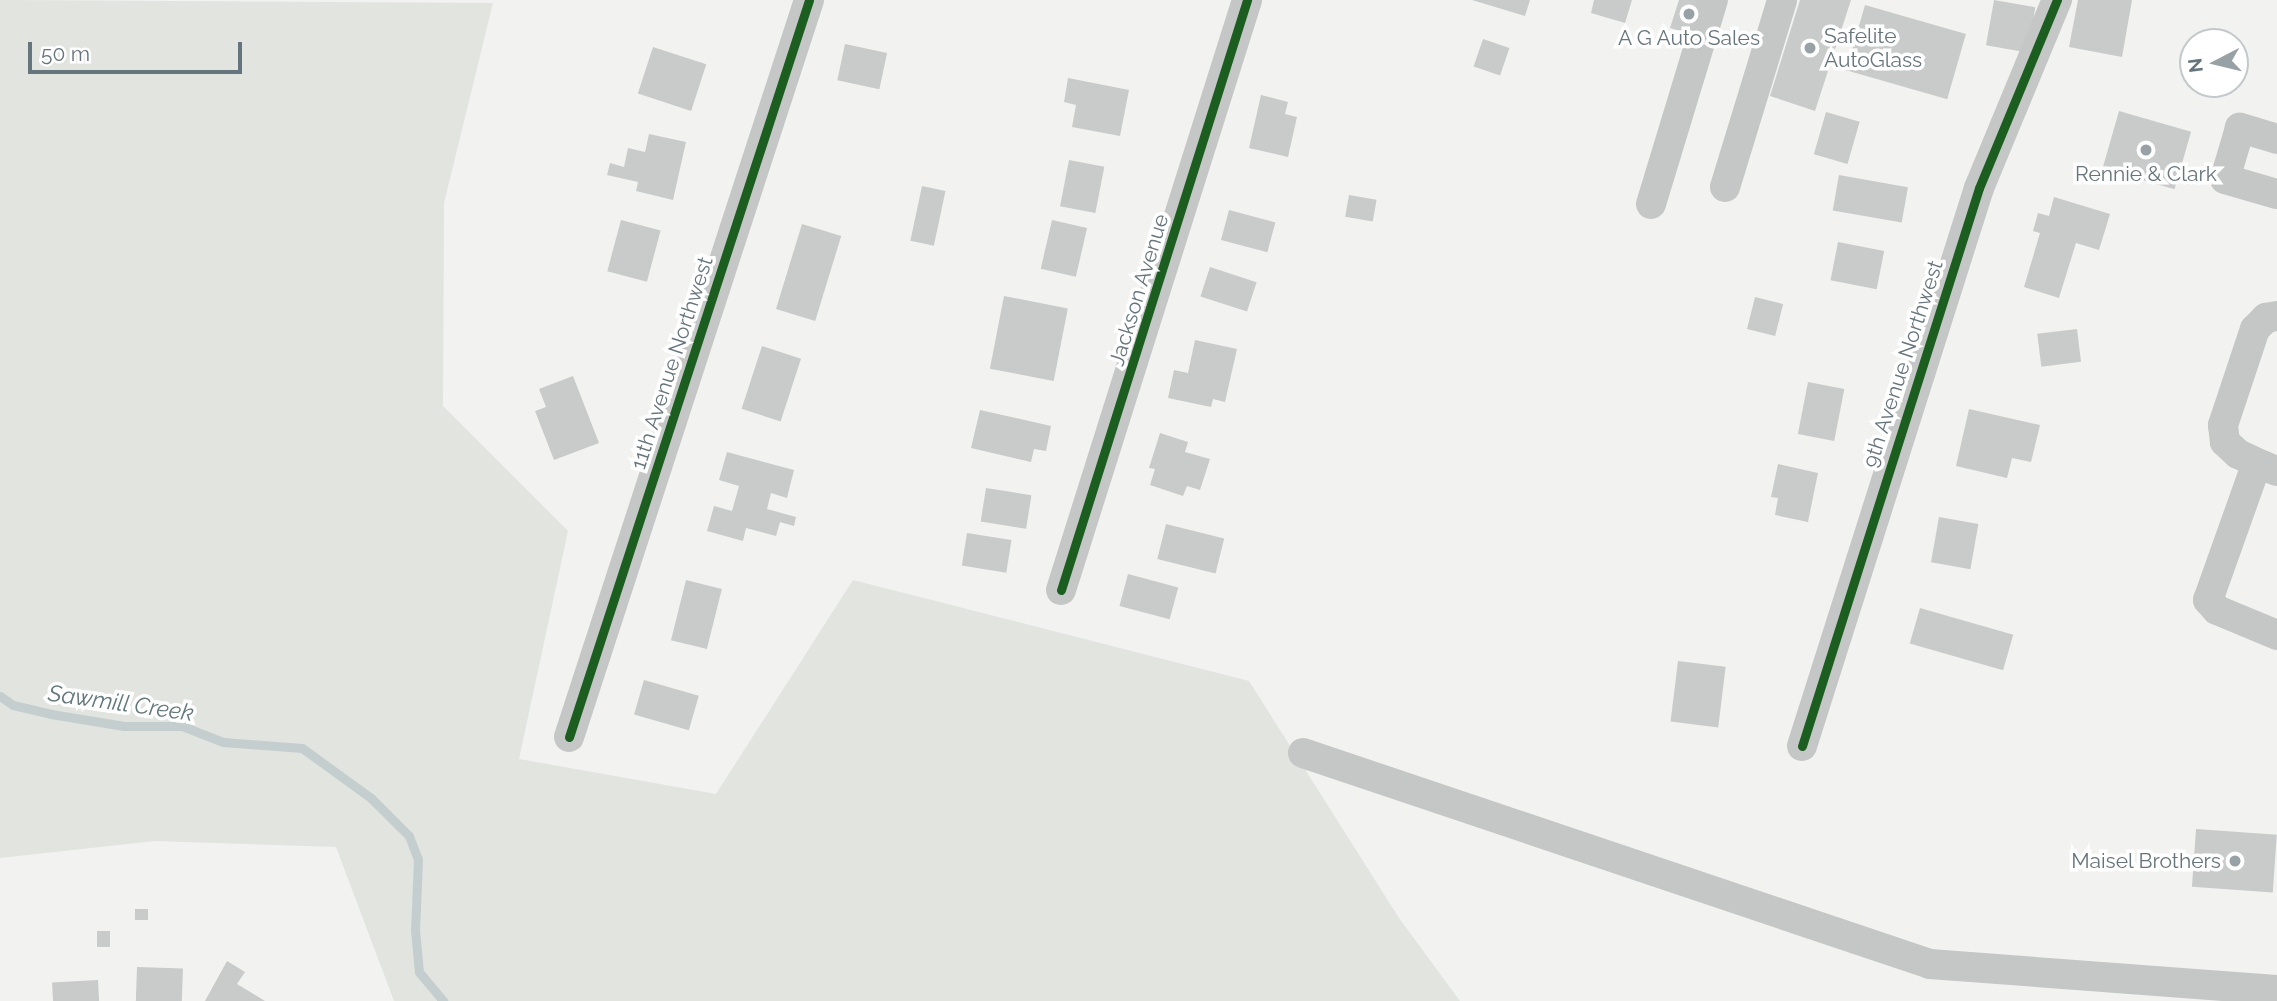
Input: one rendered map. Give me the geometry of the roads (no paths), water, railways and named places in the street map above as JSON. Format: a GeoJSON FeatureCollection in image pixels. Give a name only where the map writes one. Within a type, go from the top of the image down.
{"type":"FeatureCollection","features":[{"type":"Feature","properties":{"kind":"street","name":"11th Avenue Northwest"},"geometry":{"type":"LineString","coordinates":[[569,737],[809,0]]}},
{"type":"Feature","properties":{"kind":"street","name":"Jackson Avenue"},"geometry":{"type":"LineString","coordinates":[[1061,590],[1248,0]]}},
{"type":"Feature","properties":{"kind":"street"},"geometry":{"type":"LineString","coordinates":[[1651,204],[1713,0]]}},
{"type":"Feature","properties":{"kind":"street"},"geometry":{"type":"LineString","coordinates":[[1725,187],[1782,0]]}},
{"type":"Feature","properties":{"kind":"street","name":"9th Avenue Northwest"},"geometry":{"type":"LineString","coordinates":[[1802,746],[1979,188],[2057,0]]}},
{"type":"Feature","properties":{"kind":"street"},"geometry":{"type":"LineString","coordinates":[[2277,139],[2240,128],[2225,180],[2277,194]]}},
{"type":"Feature","properties":{"kind":"street"},"geometry":{"type":"LineString","coordinates":[[2270,469],[2238,454],[2225,442],[2223,425],[2255,329],[2266,318],[2277,316]]}},
{"type":"Feature","properties":{"kind":"street"},"geometry":{"type":"LineString","coordinates":[[2270,469],[2254,471],[2208,600],[2217,610],[2277,635]]}},
{"type":"Feature","properties":{"kind":"street"},"geometry":{"type":"LineString","coordinates":[[1303,753],[1930,964],[2277,990]]}},
{"type":"Feature","properties":{"kind":"waterway","name":"Sawmill Creek"},"geometry":{"type":"LineString","coordinates":[[0,696],[13,705],[51,714],[124,726],[182,726],[223,742],[302,748],[371,798],[409,836],[418,859],[415,930],[419,972],[443,1001]]}},
{"type":"Feature","properties":{"kind":"place","name":"A G Auto Sales"},"geometry":{"type":"Point","coordinates":[1689,14]}},
{"type":"Feature","properties":{"kind":"place","name":"Safelite AutoGlass"},"geometry":{"type":"Point","coordinates":[1810,48]}},
{"type":"Feature","properties":{"kind":"place","name":"Rennie & Clark"},"geometry":{"type":"Point","coordinates":[2146,150]}},
{"type":"Feature","properties":{"kind":"place","name":"Maisel Brothers"},"geometry":{"type":"Point","coordinates":[2235,861]}}]}
